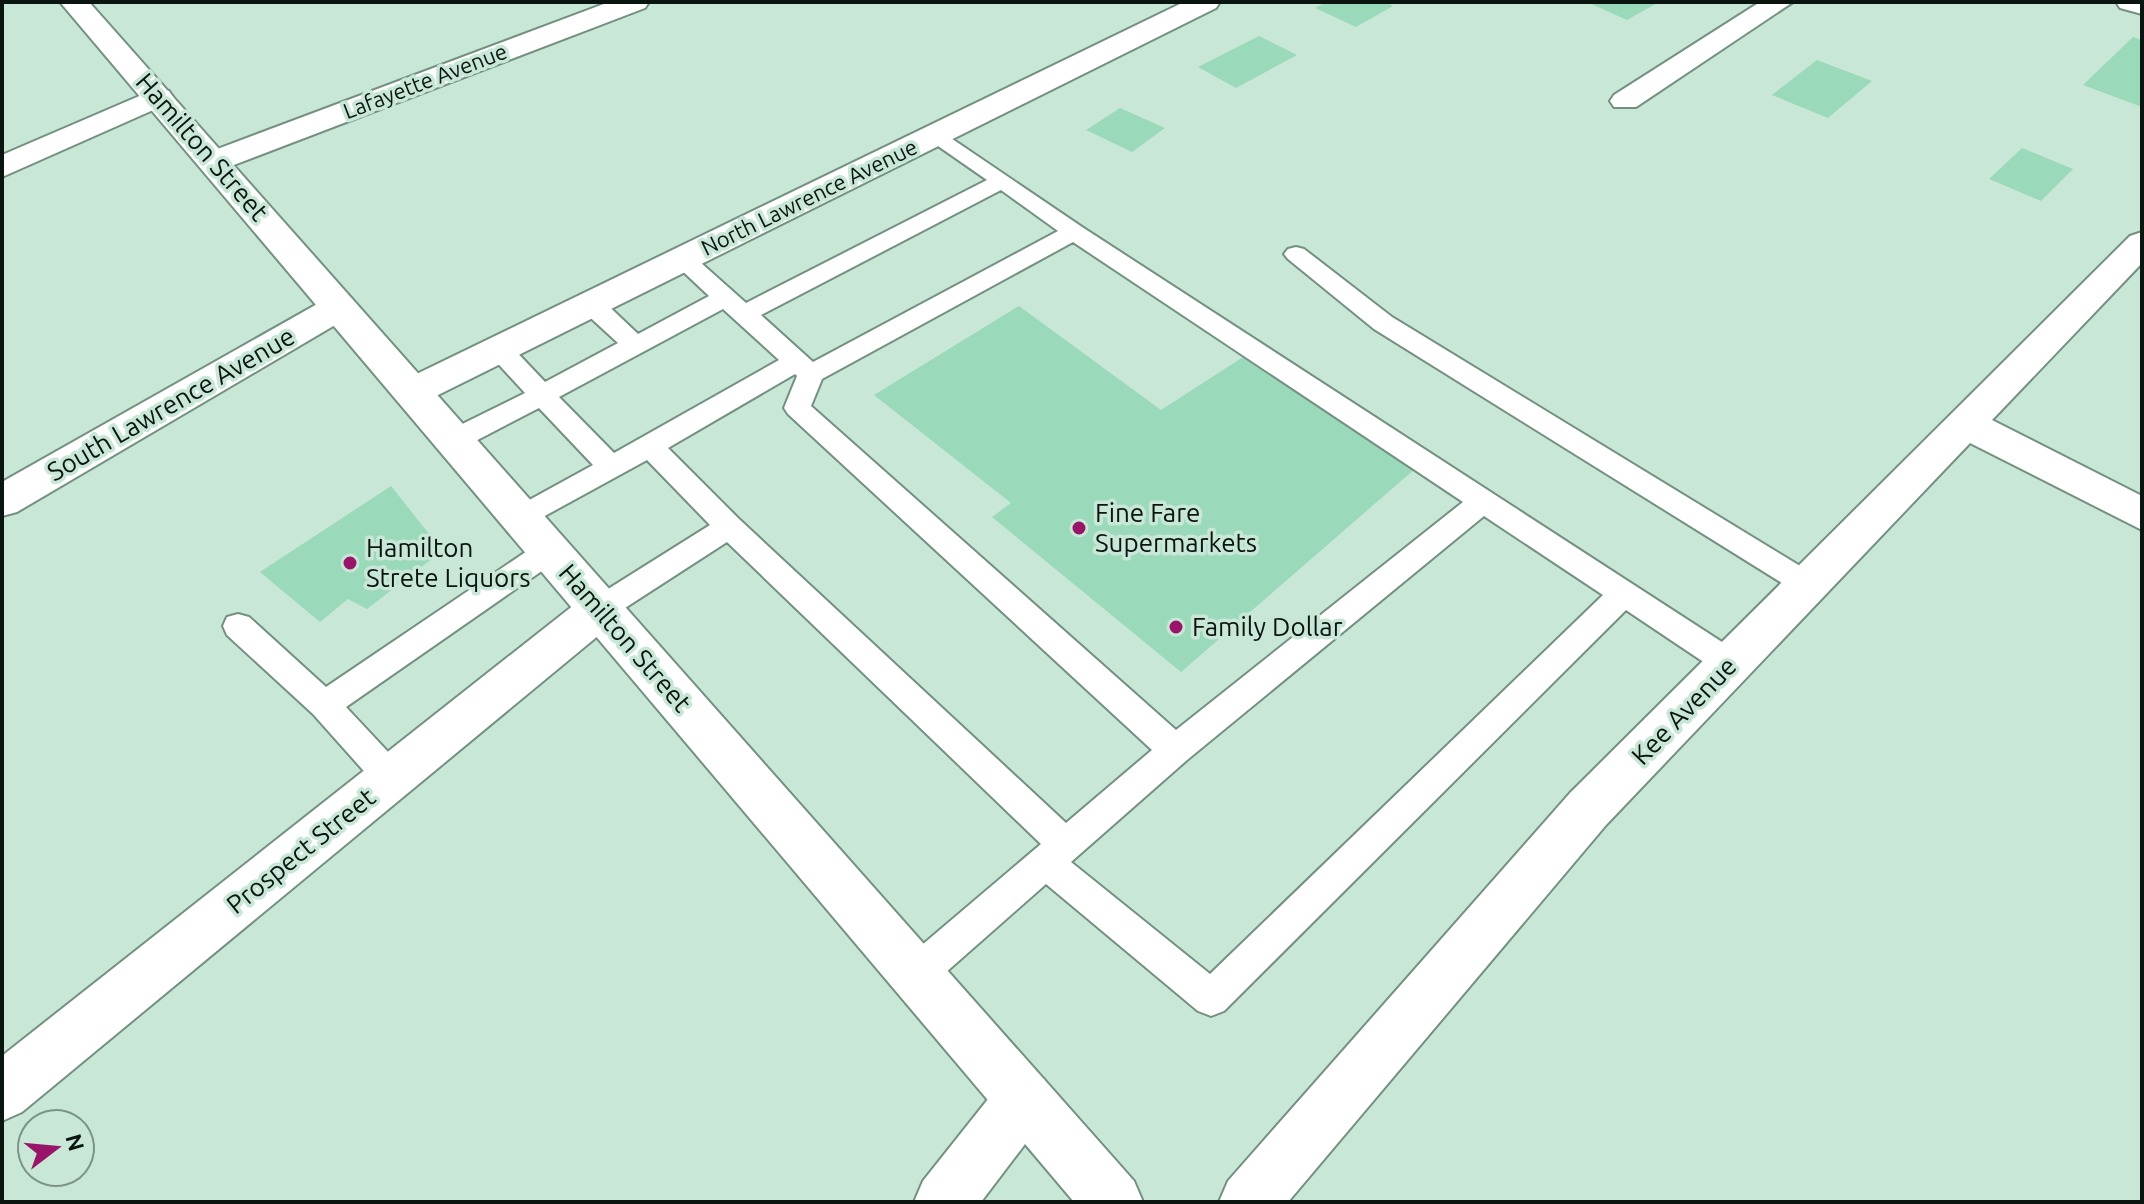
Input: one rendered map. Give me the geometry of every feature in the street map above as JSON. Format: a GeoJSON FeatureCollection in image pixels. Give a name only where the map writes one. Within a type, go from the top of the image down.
{"type":"FeatureCollection","features":[{"type":"Feature","properties":{"kind":"street","name":"Hamilton Street"},"geometry":{"type":"LineString","coordinates":[[74,2],[215,161],[1113,1202]]}},
{"type":"Feature","properties":{"kind":"street","name":"Lafayette Avenue"},"geometry":{"type":"LineString","coordinates":[[215,161],[635,2]]}},
{"type":"Feature","properties":{"kind":"street"},"geometry":{"type":"LineString","coordinates":[[1625,101],[1779,2]]}},
{"type":"Feature","properties":{"kind":"street"},"geometry":{"type":"LineString","coordinates":[[2130,2],[2142,6]]}},
{"type":"Feature","properties":{"kind":"street","name":"North Lawrence Avenue"},"geometry":{"type":"LineString","coordinates":[[412,392],[1190,5]]}},
{"type":"Feature","properties":{"kind":"street"},"geometry":{"type":"LineString","coordinates":[[2,167],[158,97]]}},
{"type":"Feature","properties":{"kind":"street","name":"Kee Avenue"},"geometry":{"type":"LineString","coordinates":[[1249,1202],[1588,809],[2142,243]]}},
{"type":"Feature","properties":{"kind":"street","name":"South Lawrence Avenue"},"geometry":{"type":"LineString","coordinates":[[2,501],[339,307]]}},
{"type":"Feature","properties":{"kind":"street"},"geometry":{"type":"LineString","coordinates":[[1966,424],[2142,514]]}},
{"type":"Feature","properties":{"kind":"street","name":"Prospect Street"},"geometry":{"type":"LineString","coordinates":[[2,1092],[600,609]]}},
{"type":"Feature","properties":{"kind":"street"},"geometry":{"type":"LineString","coordinates":[[944,1202],[1024,1099]]}},
{"type":"Feature","properties":{"kind":"lane"},"geometry":{"type":"LineString","coordinates":[[936,134],[1074,232],[1731,664]]}},
{"type":"Feature","properties":{"kind":"lane"},"geometry":{"type":"LineString","coordinates":[[454,440],[633,347],[735,306],[1002,181]]}},
{"type":"Feature","properties":{"kind":"lane"},"geometry":{"type":"LineString","coordinates":[[521,518],[650,446],[1074,232]]}},
{"type":"Feature","properties":{"kind":"lane"},"geometry":{"type":"LineString","coordinates":[[1296,254],[1383,323],[1808,585]]}},
{"type":"Feature","properties":{"kind":"lane"},"geometry":{"type":"LineString","coordinates":[[683,259],[804,368]]}},
{"type":"Feature","properties":{"kind":"lane"},"geometry":{"type":"LineString","coordinates":[[591,304],[633,347]]}},
{"type":"Feature","properties":{"kind":"lane"},"geometry":{"type":"LineString","coordinates":[[500,350],[612,468]]}},
{"type":"Feature","properties":{"kind":"lane"},"geometry":{"type":"LineString","coordinates":[[804,368],[797,408],[1175,750]]}},
{"type":"Feature","properties":{"kind":"lane"},"geometry":{"type":"LineString","coordinates":[[650,446],[1055,854],[1211,998],[1624,593]]}},
{"type":"Feature","properties":{"kind":"lane"},"geometry":{"type":"LineString","coordinates":[[915,975],[1175,750],[1483,501]]}},
{"type":"Feature","properties":{"kind":"lane"},"geometry":{"type":"LineString","coordinates":[[600,609],[729,527]]}},
{"type":"Feature","properties":{"kind":"lane"},"geometry":{"type":"LineString","coordinates":[[324,705],[549,551]]}},
{"type":"Feature","properties":{"kind":"lane"},"geometry":{"type":"LineString","coordinates":[[238,626],[324,705],[391,778]]}},
{"type":"Feature","properties":{"kind":"building"},"geometry":{"type":"Polygon","coordinates":[[[1326,2],[1385,2],[1393,6],[1356,27],[1315,8],[1326,2]]]}},
{"type":"Feature","properties":{"kind":"building"},"geometry":{"type":"Polygon","coordinates":[[[1587,2],[1659,2],[1627,20],[1587,2]]]}},
{"type":"Feature","properties":{"kind":"building"},"geometry":{"type":"Polygon","coordinates":[[[1259,36],[1297,55],[1236,88],[1198,67],[1259,36]]]}},
{"type":"Feature","properties":{"kind":"building"},"geometry":{"type":"Polygon","coordinates":[[[2133,37],[2142,40],[2142,107],[2083,85],[2133,37]]]}},
{"type":"Feature","properties":{"kind":"building"},"geometry":{"type":"Polygon","coordinates":[[[1817,60],[1872,81],[1828,118],[1772,95],[1817,60]]]}},
{"type":"Feature","properties":{"kind":"building"},"geometry":{"type":"Polygon","coordinates":[[[1120,108],[1165,128],[1132,152],[1086,130],[1120,108]]]}},
{"type":"Feature","properties":{"kind":"building"},"geometry":{"type":"Polygon","coordinates":[[[2022,148],[2073,169],[2041,201],[1989,179],[2022,148]]]}},
{"type":"Feature","properties":{"kind":"building"},"geometry":{"type":"Polygon","coordinates":[[[1019,306],[1161,410],[1254,350],[1424,461],[1181,672],[992,517],[1011,503],[874,395],[1019,306]]]}},
{"type":"Feature","properties":{"kind":"building","name":"Hamilton Strete Liquors"},"geometry":{"type":"Polygon","coordinates":[[[391,486],[433,539],[438,554],[367,609],[348,599],[320,622],[260,572],[391,486]]]}},
{"type":"Feature","properties":{"kind":"place","name":"Fine Fare Supermarkets"},"geometry":{"type":"Point","coordinates":[1079,528]}},
{"type":"Feature","properties":{"kind":"place","name":"Hamilton Strete Liquors"},"geometry":{"type":"Point","coordinates":[350,563]}},
{"type":"Feature","properties":{"kind":"place","name":"Family Dollar"},"geometry":{"type":"Point","coordinates":[1176,627]}}]}
